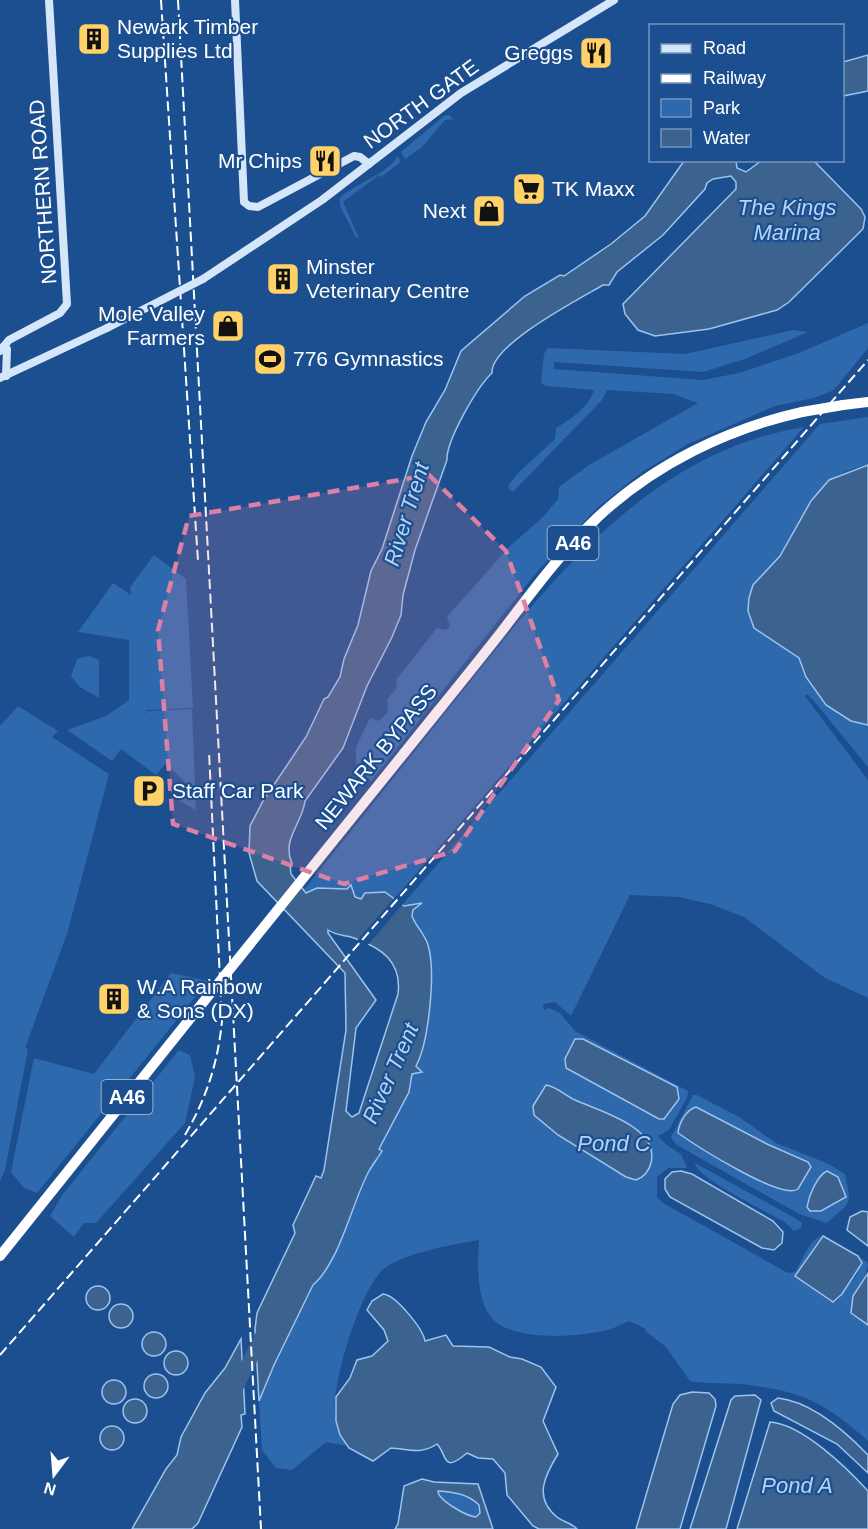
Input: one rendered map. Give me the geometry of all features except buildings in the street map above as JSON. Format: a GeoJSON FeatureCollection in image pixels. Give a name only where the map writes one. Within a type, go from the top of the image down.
{"type":"FeatureCollection","features":[{"type":"Feature","properties":{"kind":"highway","name":"NEWARK BYPASS"},"geometry":{"type":"LineString","coordinates":[[0,1256],[541,580],[598,517],[647,479],[694,450],[755,424],[802,412],[868,402]]}},
{"type":"Feature","properties":{"kind":"street","name":"NORTHERN ROAD"},"geometry":{"type":"LineString","coordinates":[[2,349],[13,337],[60,314],[67,304],[49,0]]}},
{"type":"Feature","properties":{"kind":"street","name":"NORTH GATE"},"geometry":{"type":"LineString","coordinates":[[235,0],[244,202],[249,206],[258,207],[354,156],[360,157],[369,164],[461,93],[614,0]]}},
{"type":"Feature","properties":{"kind":"street"},"geometry":{"type":"LineString","coordinates":[[3,377],[203,279],[283,227],[369,164]]}},
{"type":"Feature","properties":{"kind":"street","name":"NORTHERN ROAD"},"geometry":{"type":"LineString","coordinates":[[2,349],[7,348],[3,377]]}},
{"type":"Feature","properties":{"kind":"highlighted area"},"geometry":{"type":"Polygon","coordinates":[[[429,475],[506,551],[559,700],[455,851],[344,884],[173,824],[158,630],[189,516],[429,475]]]}},
{"type":"Feature","properties":{"kind":"green space"},"geometry":{"type":"Polygon","coordinates":[[[445,115],[454,119],[445,120],[421,148],[405,159],[401,152],[445,115]]]}},
{"type":"Feature","properties":{"kind":"green space"},"geometry":{"type":"Polygon","coordinates":[[[398,156],[401,162],[343,202],[359,238],[356,237],[340,206],[340,198],[386,169],[398,156]]]}},
{"type":"Feature","properties":{"kind":"green space"},"geometry":{"type":"Polygon","coordinates":[[[868,323],[868,348],[834,390],[814,398],[775,406],[688,444],[642,472],[597,508],[536,573],[371,781],[356,764],[356,747],[370,718],[379,721],[388,712],[387,700],[397,687],[396,680],[437,628],[446,630],[450,626],[447,617],[509,547],[544,516],[558,499],[559,487],[589,465],[698,403],[673,394],[607,390],[602,400],[514,491],[511,491],[508,486],[517,474],[555,439],[556,428],[583,408],[594,390],[545,386],[541,382],[544,354],[548,348],[685,354],[793,330],[808,332],[745,359],[703,372],[554,362],[554,369],[703,380],[739,373],[799,353],[868,323]]]}},
{"type":"Feature","properties":{"kind":"green space"},"geometry":{"type":"Polygon","coordinates":[[[868,417],[868,465],[849,470],[834,478],[813,499],[780,555],[755,583],[749,603],[754,628],[799,658],[806,677],[826,705],[851,721],[868,725],[868,767],[813,700],[807,694],[805,696],[868,780],[868,998],[825,978],[744,917],[710,904],[679,897],[630,895],[571,1016],[555,1002],[543,1004],[544,1010],[549,1008],[560,1013],[575,1031],[688,1091],[687,1098],[669,1130],[658,1136],[681,1154],[687,1168],[668,1168],[657,1177],[657,1197],[663,1203],[788,1273],[795,1272],[814,1240],[825,1235],[819,1239],[795,1276],[829,1301],[837,1301],[857,1274],[861,1260],[858,1256],[868,1263],[851,1313],[868,1325],[868,1441],[824,1407],[796,1395],[741,1384],[690,1381],[666,1347],[645,1331],[646,1329],[629,1321],[606,1330],[559,1336],[524,1333],[497,1323],[488,1313],[481,1296],[479,1240],[406,1257],[386,1267],[377,1277],[358,1313],[338,1380],[335,1413],[339,1430],[348,1446],[326,1442],[292,1470],[276,1468],[262,1450],[259,1402],[262,1390],[314,1285],[339,1241],[369,1171],[382,1151],[379,1149],[408,1092],[412,1074],[420,1073],[416,1066],[424,1041],[430,1004],[430,952],[426,937],[412,917],[413,910],[420,905],[402,905],[820,424],[868,417]]]}},
{"type":"Feature","properties":{"kind":"green space"},"geometry":{"type":"Polygon","coordinates":[[[804,427],[394,899],[385,892],[365,893],[361,899],[355,897],[353,889],[303,891],[523,617],[603,532],[647,496],[695,465],[747,442],[804,427]]]}},
{"type":"Feature","properties":{"kind":"green space"},"geometry":{"type":"Polygon","coordinates":[[[154,555],[186,579],[193,708],[147,710],[141,719],[147,711],[192,709],[196,810],[178,800],[190,787],[166,763],[156,775],[121,749],[112,761],[67,730],[106,716],[129,700],[129,640],[78,632],[113,583],[131,595],[130,587],[154,555]]]}},
{"type":"Feature","properties":{"kind":"green space"},"geometry":{"type":"Polygon","coordinates":[[[89,656],[99,660],[99,698],[80,687],[71,676],[77,659],[89,656]]]}},
{"type":"Feature","properties":{"kind":"green space"},"geometry":{"type":"Polygon","coordinates":[[[18,706],[58,731],[52,737],[109,774],[67,934],[25,1048],[28,1049],[5,1170],[0,1181],[0,726],[18,706]]]}},
{"type":"Feature","properties":{"kind":"green space"},"geometry":{"type":"Polygon","coordinates":[[[171,973],[208,981],[37,1193],[24,1188],[11,1172],[34,1058],[94,1074],[171,973]]]}},
{"type":"Feature","properties":{"kind":"green space"},"geometry":{"type":"Polygon","coordinates":[[[179,1050],[190,1055],[195,1077],[185,1123],[96,1223],[84,1223],[74,1237],[50,1216],[63,1194],[179,1050]]]}},
{"type":"Feature","properties":{"kind":"green space"},"geometry":{"type":"Polygon","coordinates":[[[693,1095],[739,1117],[776,1143],[829,1164],[845,1174],[849,1194],[845,1207],[827,1223],[799,1214],[677,1145],[671,1138],[693,1095]]]}},
{"type":"Feature","properties":{"kind":"green space"},"geometry":{"type":"Polygon","coordinates":[[[695,1163],[795,1218],[802,1223],[801,1228],[794,1231],[785,1222],[706,1177],[695,1163]]]}},
{"type":"Feature","properties":{"kind":"green space"},"geometry":{"type":"Polygon","coordinates":[[[438,1491],[466,1496],[480,1507],[480,1513],[476,1517],[459,1511],[442,1499],[438,1491]]]}},
{"type":"Feature","properties":{"kind":"water"},"geometry":{"type":"Polygon","coordinates":[[[868,55],[868,91],[844,96],[844,62],[868,55]]]}},
{"type":"Feature","properties":{"kind":"water","name":"The Kings Marina"},"geometry":{"type":"Polygon","coordinates":[[[683,162],[736,162],[737,168],[746,172],[760,162],[815,162],[861,209],[865,217],[863,229],[789,302],[777,310],[709,329],[655,336],[638,330],[625,314],[623,304],[736,189],[736,182],[731,176],[713,179],[707,183],[705,189],[663,235],[617,272],[609,285],[603,285],[557,312],[505,349],[457,428],[415,550],[403,595],[401,615],[367,686],[343,748],[305,801],[289,847],[292,863],[291,874],[306,893],[317,888],[347,889],[351,885],[355,897],[361,899],[365,893],[385,892],[404,906],[422,903],[413,910],[412,916],[428,945],[431,972],[428,1024],[416,1066],[422,1072],[412,1074],[409,1092],[379,1149],[382,1151],[363,1184],[331,1262],[313,1285],[259,1401],[255,1329],[257,1313],[295,1233],[293,1225],[316,1176],[321,1178],[324,1170],[346,1030],[345,973],[257,881],[249,853],[250,826],[263,801],[306,737],[324,699],[328,697],[340,677],[344,659],[358,625],[371,571],[382,549],[412,456],[426,422],[445,390],[461,351],[525,296],[560,275],[564,276],[611,244],[645,216],[683,162]],[[328,930],[376,1000],[356,1028],[346,1111],[352,1117],[359,1113],[398,994],[398,983],[393,965],[381,952],[364,942],[328,930]]]}},
{"type":"Feature","properties":{"kind":"water"},"geometry":{"type":"Polygon","coordinates":[[[868,465],[868,725],[851,721],[826,705],[806,677],[799,658],[754,628],[748,611],[753,585],[780,556],[811,501],[829,480],[868,465]]]}},
{"type":"Feature","properties":{"kind":"water"},"geometry":{"type":"Polygon","coordinates":[[[575,1039],[583,1039],[677,1087],[679,1099],[664,1119],[659,1119],[566,1068],[565,1059],[575,1039]]]}},
{"type":"Feature","properties":{"kind":"water","name":"Pond C"},"geometry":{"type":"Polygon","coordinates":[[[546,1085],[612,1115],[637,1130],[651,1150],[651,1163],[646,1173],[636,1180],[626,1177],[558,1135],[534,1115],[533,1106],[546,1085]]]}},
{"type":"Feature","properties":{"kind":"water"},"geometry":{"type":"Polygon","coordinates":[[[696,1107],[767,1144],[808,1162],[811,1167],[798,1189],[789,1191],[757,1180],[678,1133],[684,1117],[696,1107]]]}},
{"type":"Feature","properties":{"kind":"water"},"geometry":{"type":"Polygon","coordinates":[[[681,1171],[692,1174],[773,1221],[783,1232],[782,1243],[774,1250],[762,1248],[670,1197],[665,1189],[665,1179],[672,1172],[681,1171]]]}},
{"type":"Feature","properties":{"kind":"water"},"geometry":{"type":"Polygon","coordinates":[[[827,1171],[838,1177],[846,1197],[821,1211],[810,1211],[807,1207],[812,1192],[817,1181],[827,1171]]]}},
{"type":"Feature","properties":{"kind":"water"},"geometry":{"type":"Polygon","coordinates":[[[862,1211],[868,1212],[868,1246],[847,1230],[850,1217],[862,1211]]]}},
{"type":"Feature","properties":{"kind":"water"},"geometry":{"type":"Polygon","coordinates":[[[823,1236],[858,1256],[862,1263],[842,1294],[833,1302],[795,1276],[823,1236]]]}},
{"type":"Feature","properties":{"kind":"water"},"geometry":{"type":"Polygon","coordinates":[[[868,1273],[868,1325],[851,1313],[853,1296],[868,1273]]]}},
{"type":"Feature","properties":{"kind":"water"},"geometry":{"type":"Polygon","coordinates":[[[98,1286],[106,1290],[110,1298],[106,1306],[98,1310],[90,1306],[86,1298],[90,1290],[98,1286]]]}},
{"type":"Feature","properties":{"kind":"water"},"geometry":{"type":"Polygon","coordinates":[[[383,1294],[395,1300],[408,1313],[425,1341],[446,1335],[453,1346],[489,1347],[541,1367],[556,1387],[543,1421],[558,1454],[546,1478],[543,1494],[550,1510],[559,1519],[577,1529],[539,1529],[533,1526],[507,1495],[505,1473],[493,1459],[478,1458],[467,1453],[449,1463],[437,1444],[420,1450],[391,1448],[373,1461],[349,1448],[340,1435],[336,1421],[336,1397],[350,1378],[357,1360],[372,1356],[388,1341],[384,1330],[367,1310],[372,1301],[383,1294]]]}},
{"type":"Feature","properties":{"kind":"water"},"geometry":{"type":"Polygon","coordinates":[[[121,1304],[129,1308],[133,1316],[129,1324],[121,1328],[113,1324],[109,1316],[113,1308],[121,1304]]]}},
{"type":"Feature","properties":{"kind":"water"},"geometry":{"type":"Polygon","coordinates":[[[154,1332],[162,1336],[166,1344],[162,1352],[154,1356],[146,1352],[142,1344],[146,1336],[154,1332]]]}},
{"type":"Feature","properties":{"kind":"water"},"geometry":{"type":"Polygon","coordinates":[[[241,1339],[245,1414],[241,1415],[242,1427],[198,1523],[192,1529],[132,1529],[166,1469],[177,1455],[181,1437],[205,1393],[225,1368],[241,1339]]]}},
{"type":"Feature","properties":{"kind":"water"},"geometry":{"type":"Polygon","coordinates":[[[176,1351],[184,1355],[188,1363],[184,1371],[176,1375],[168,1371],[164,1363],[168,1355],[176,1351]]]}},
{"type":"Feature","properties":{"kind":"water"},"geometry":{"type":"Polygon","coordinates":[[[156,1374],[164,1378],[168,1386],[164,1394],[156,1398],[148,1394],[144,1386],[148,1378],[156,1374]]]}},
{"type":"Feature","properties":{"kind":"water"},"geometry":{"type":"Polygon","coordinates":[[[114,1380],[122,1384],[126,1392],[122,1400],[114,1404],[106,1400],[102,1392],[106,1384],[114,1380]]]}},
{"type":"Feature","properties":{"kind":"water"},"geometry":{"type":"Polygon","coordinates":[[[692,1392],[709,1393],[715,1399],[716,1406],[680,1529],[636,1529],[673,1404],[680,1395],[692,1392]]]}},
{"type":"Feature","properties":{"kind":"water"},"geometry":{"type":"Polygon","coordinates":[[[755,1395],[761,1400],[726,1529],[690,1529],[731,1400],[735,1396],[755,1395]]]}},
{"type":"Feature","properties":{"kind":"water"},"geometry":{"type":"Polygon","coordinates":[[[778,1398],[803,1405],[838,1427],[868,1455],[868,1473],[837,1444],[774,1411],[771,1403],[778,1398]]]}},
{"type":"Feature","properties":{"kind":"water"},"geometry":{"type":"Polygon","coordinates":[[[135,1399],[143,1403],[147,1411],[143,1419],[135,1423],[127,1419],[123,1411],[127,1403],[135,1399]]]}},
{"type":"Feature","properties":{"kind":"water","name":"Pond A"},"geometry":{"type":"Polygon","coordinates":[[[770,1422],[796,1430],[810,1439],[868,1491],[868,1529],[737,1529],[770,1422]]]}},
{"type":"Feature","properties":{"kind":"water"},"geometry":{"type":"Polygon","coordinates":[[[112,1426],[120,1430],[124,1438],[120,1446],[112,1450],[104,1446],[100,1438],[104,1430],[112,1426]]]}},
{"type":"Feature","properties":{"kind":"water"},"geometry":{"type":"Polygon","coordinates":[[[422,1479],[434,1482],[478,1484],[493,1529],[395,1529],[398,1524],[404,1486],[422,1479]],[[438,1491],[443,1499],[466,1514],[476,1517],[480,1513],[479,1505],[470,1498],[438,1491]]]}},
{"type":"Feature","properties":{"kind":"pier"},"geometry":{"type":"Polygon","coordinates":[[[396,896],[404,903],[366,947],[356,942],[396,896]]]}},
{"type":"Feature","properties":{"kind":"waterway","name":"River Trent"},"geometry":{"type":"LineString","coordinates":[[235,1390],[264,1332]]}},
{"type":"Feature","properties":{"kind":"railway"},"geometry":{"type":"LineString","coordinates":[[161,0],[198,561]]}},
{"type":"Feature","properties":{"kind":"railway"},"geometry":{"type":"LineString","coordinates":[[178,0],[261,1529]]}},
{"type":"Feature","properties":{"kind":"railway"},"geometry":{"type":"LineString","coordinates":[[0,1355],[868,360]]}},
{"type":"Feature","properties":{"kind":"railway"},"geometry":{"type":"LineString","coordinates":[[185,1135],[210,1080],[222,1021],[209,752]]}},
{"type":"Feature","properties":{"kind":"place","name":"Newark Timber Supplies Ltd"},"geometry":{"type":"Point","coordinates":[94,39]}},
{"type":"Feature","properties":{"kind":"place","name":"Greggs"},"geometry":{"type":"Point","coordinates":[596,53]}},
{"type":"Feature","properties":{"kind":"place","name":"Mr Chips"},"geometry":{"type":"Point","coordinates":[325,161]}},
{"type":"Feature","properties":{"kind":"place","name":"TK Maxx"},"geometry":{"type":"Point","coordinates":[529,189]}},
{"type":"Feature","properties":{"kind":"place","name":"Next"},"geometry":{"type":"Point","coordinates":[489,211]}},
{"type":"Feature","properties":{"kind":"place","name":"Minster Veterinary Centre"},"geometry":{"type":"Point","coordinates":[283,279]}},
{"type":"Feature","properties":{"kind":"place","name":"Mole Valley Farmers"},"geometry":{"type":"Point","coordinates":[228,326]}},
{"type":"Feature","properties":{"kind":"place","name":"776 Gymnastics"},"geometry":{"type":"Point","coordinates":[270,359]}},
{"type":"Feature","properties":{"kind":"place","name":"Staff Car Park"},"geometry":{"type":"Point","coordinates":[149,791]}},
{"type":"Feature","properties":{"kind":"place","name":"W.A Rainbow & Sons (DX)"},"geometry":{"type":"Point","coordinates":[114,999]}}]}
